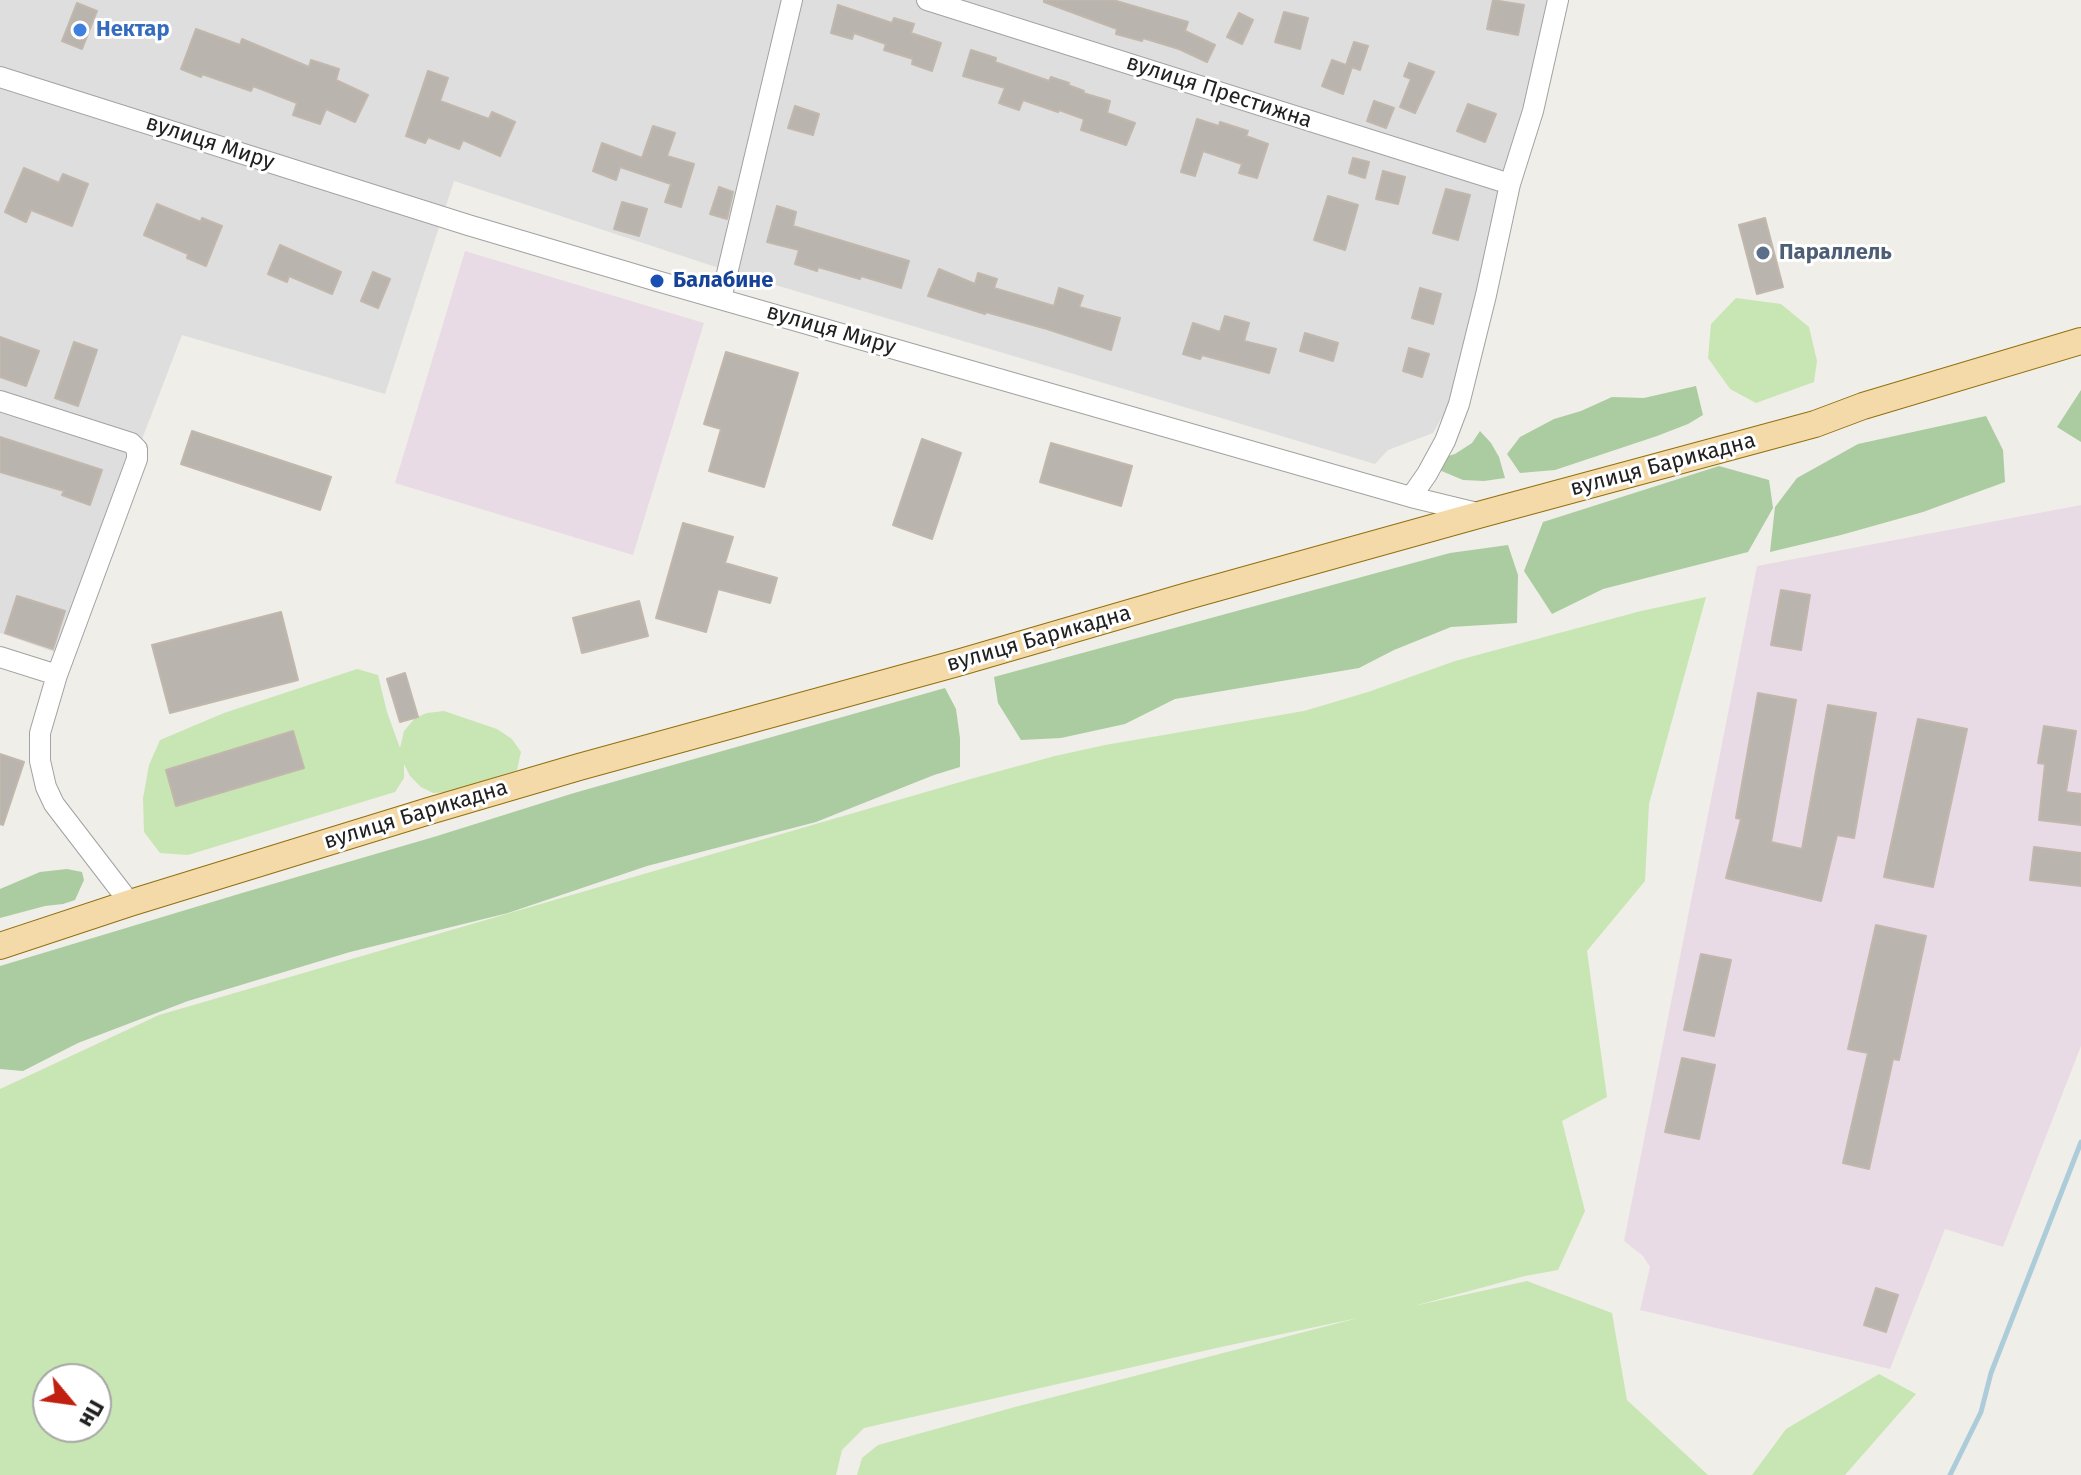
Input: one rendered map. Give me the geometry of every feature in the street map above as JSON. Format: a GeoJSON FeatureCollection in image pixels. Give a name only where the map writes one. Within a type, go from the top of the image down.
{"type":"FeatureCollection","features":[{"type":"Feature","properties":{"kind":"main road","name":"вулиця Барикадна"},"geometry":{"type":"LineString","coordinates":[[0,946],[130,903],[579,767],[954,664],[1206,590],[1815,424],[1863,406],[2081,341]]}},
{"type":"Feature","properties":{"kind":"street"},"geometry":{"type":"LineString","coordinates":[[721,299],[792,0]]}},
{"type":"Feature","properties":{"kind":"street","name":"вулиця Престижна"},"geometry":{"type":"LineString","coordinates":[[927,0],[1510,184]]}},
{"type":"Feature","properties":{"kind":"street"},"geometry":{"type":"LineString","coordinates":[[1411,497],[1445,441],[1459,404],[1510,184],[1533,111],[1558,0]]}},
{"type":"Feature","properties":{"kind":"street","name":"вулиця Миру"},"geometry":{"type":"LineString","coordinates":[[0,77],[468,225],[1411,497],[1482,514]]}},
{"type":"Feature","properties":{"kind":"street"},"geometry":{"type":"LineString","coordinates":[[0,401],[131,443],[137,449],[137,459],[57,675],[40,733],[40,761],[54,804],[130,903]]}},
{"type":"Feature","properties":{"kind":"street"},"geometry":{"type":"LineString","coordinates":[[0,657],[57,675]]}},
{"type":"Feature","properties":{"kind":"shaded area"},"geometry":{"type":"Polygon","coordinates":[[[0,0],[1555,0],[1451,401],[1433,433],[1388,450],[1375,464],[722,269],[454,181],[385,394],[182,335],[139,447],[74,659],[0,633],[0,0]]]}},
{"type":"Feature","properties":{"kind":"shaded area"},"geometry":{"type":"Polygon","coordinates":[[[465,251],[704,323],[633,555],[395,483],[465,251]]]}},
{"type":"Feature","properties":{"kind":"shaded area"},"geometry":{"type":"Polygon","coordinates":[[[2081,505],[2081,1046],[2003,1247],[1945,1229],[1890,1369],[1640,1310],[1650,1267],[1643,1256],[1624,1241],[1757,566],[2081,505]]]}},
{"type":"Feature","properties":{"kind":"green space"},"geometry":{"type":"Polygon","coordinates":[[[1736,298],[1781,304],[1809,327],[1817,361],[1814,382],[1756,403],[1730,389],[1708,358],[1711,324],[1736,298]]]}},
{"type":"Feature","properties":{"kind":"green space"},"geometry":{"type":"Polygon","coordinates":[[[1696,386],[1703,415],[1657,436],[1555,470],[1520,473],[1507,454],[1520,437],[1554,419],[1612,397],[1644,398],[1696,386]]]}},
{"type":"Feature","properties":{"kind":"green space"},"geometry":{"type":"Polygon","coordinates":[[[2081,390],[2081,442],[2057,427],[2081,390]]]}},
{"type":"Feature","properties":{"kind":"green space"},"geometry":{"type":"Polygon","coordinates":[[[1986,416],[2003,450],[2005,482],[1923,512],[1770,552],[1775,507],[1797,478],[1858,444],[1986,416]]]}},
{"type":"Feature","properties":{"kind":"green space"},"geometry":{"type":"Polygon","coordinates":[[[1480,431],[1499,457],[1505,478],[1463,480],[1432,467],[1435,460],[1455,454],[1472,443],[1480,431]]]}},
{"type":"Feature","properties":{"kind":"green space"},"geometry":{"type":"Polygon","coordinates":[[[1719,466],[1769,480],[1773,508],[1748,552],[1603,589],[1552,614],[1524,571],[1543,522],[1719,466]]]}},
{"type":"Feature","properties":{"kind":"green space"},"geometry":{"type":"Polygon","coordinates":[[[1508,545],[1518,575],[1517,623],[1451,627],[1359,668],[1175,699],[1125,724],[1061,738],[1021,740],[998,703],[994,677],[1450,553],[1508,545]]]}},
{"type":"Feature","properties":{"kind":"green space"},"geometry":{"type":"Polygon","coordinates":[[[1706,597],[1649,804],[1645,881],[1587,951],[1607,1097],[1562,1121],[1585,1211],[1558,1270],[1414,1306],[1527,1281],[1612,1313],[1627,1400],[1708,1475],[857,1475],[862,1458],[878,1445],[1358,1318],[864,1428],[842,1450],[836,1475],[0,1475],[0,1089],[159,1015],[974,778],[1105,745],[1304,711],[1455,661],[1641,611],[1706,597]]]}},
{"type":"Feature","properties":{"kind":"green space"},"geometry":{"type":"Polygon","coordinates":[[[357,669],[378,675],[400,748],[404,731],[415,718],[444,711],[497,729],[512,739],[521,752],[517,770],[449,792],[433,793],[410,776],[404,764],[404,778],[395,792],[188,855],[160,853],[144,832],[143,798],[149,765],[160,740],[224,713],[357,669]]]}},
{"type":"Feature","properties":{"kind":"green space"},"geometry":{"type":"Polygon","coordinates":[[[945,688],[956,709],[960,767],[816,822],[647,866],[508,913],[350,952],[188,1001],[78,1043],[23,1071],[0,1069],[0,966],[574,793],[945,688]]]}},
{"type":"Feature","properties":{"kind":"green space"},"geometry":{"type":"Polygon","coordinates":[[[67,869],[82,872],[84,880],[75,900],[0,918],[0,889],[40,872],[67,869]]]}},
{"type":"Feature","properties":{"kind":"green space"},"geometry":{"type":"Polygon","coordinates":[[[1879,1374],[1916,1394],[1845,1475],[1752,1475],[1786,1429],[1879,1374]]]}},
{"type":"Feature","properties":{"kind":"building"},"geometry":{"type":"Polygon","coordinates":[[[1044,0],[1113,0],[1188,22],[1185,31],[1215,45],[1207,62],[1179,49],[1116,34],[1117,29],[1044,0]]]}},
{"type":"Feature","properties":{"kind":"building"},"geometry":{"type":"Polygon","coordinates":[[[1493,0],[1524,5],[1518,35],[1487,29],[1493,0]]]}},
{"type":"Feature","properties":{"kind":"building"},"geometry":{"type":"Polygon","coordinates":[[[77,3],[97,11],[82,49],[62,41],[77,3]]]}},
{"type":"Feature","properties":{"kind":"building"},"geometry":{"type":"Polygon","coordinates":[[[838,5],[892,23],[894,18],[914,24],[911,33],[941,43],[932,71],[912,64],[913,59],[884,50],[886,44],[854,33],[852,39],[831,33],[838,5]]]}},
{"type":"Feature","properties":{"kind":"building"},"geometry":{"type":"Polygon","coordinates":[[[1284,12],[1308,18],[1300,49],[1275,42],[1284,12]]]}},
{"type":"Feature","properties":{"kind":"building"},"geometry":{"type":"Polygon","coordinates":[[[1239,13],[1253,20],[1242,44],[1227,37],[1239,13]]]}},
{"type":"Feature","properties":{"kind":"building"},"geometry":{"type":"Polygon","coordinates":[[[196,29],[240,45],[242,39],[309,67],[311,60],[339,69],[336,80],[368,95],[355,122],[326,109],[320,124],[293,115],[297,103],[253,86],[251,91],[181,69],[196,29]]]}},
{"type":"Feature","properties":{"kind":"building"},"geometry":{"type":"Polygon","coordinates":[[[1354,42],[1368,46],[1360,70],[1352,67],[1343,94],[1322,86],[1332,60],[1346,65],[1354,42]]]}},
{"type":"Feature","properties":{"kind":"building"},"geometry":{"type":"Polygon","coordinates":[[[971,50],[996,58],[995,62],[1049,81],[1051,77],[1069,83],[1083,93],[1110,101],[1107,113],[1135,123],[1126,145],[1081,130],[1084,119],[1059,110],[1023,100],[1019,110],[999,103],[1005,88],[963,76],[971,50]]]}},
{"type":"Feature","properties":{"kind":"building"},"geometry":{"type":"Polygon","coordinates":[[[1409,63],[1434,72],[1415,113],[1400,107],[1411,79],[1404,76],[1409,63]]]}},
{"type":"Feature","properties":{"kind":"building"},"geometry":{"type":"Polygon","coordinates":[[[428,71],[448,78],[440,101],[489,119],[492,112],[515,122],[500,156],[463,140],[459,149],[428,137],[425,143],[406,136],[428,71]]]}},
{"type":"Feature","properties":{"kind":"building"},"geometry":{"type":"Polygon","coordinates":[[[1374,101],[1394,108],[1386,128],[1367,121],[1374,101]]]}},
{"type":"Feature","properties":{"kind":"building"},"geometry":{"type":"Polygon","coordinates":[[[1468,104],[1496,114],[1485,142],[1457,131],[1468,104]]]}},
{"type":"Feature","properties":{"kind":"building"},"geometry":{"type":"Polygon","coordinates":[[[795,106],[819,114],[813,135],[788,128],[795,106]]]}},
{"type":"Feature","properties":{"kind":"building"},"geometry":{"type":"Polygon","coordinates":[[[1197,119],[1248,131],[1246,136],[1268,144],[1257,178],[1239,173],[1242,164],[1203,151],[1195,176],[1181,172],[1197,119]]]}},
{"type":"Feature","properties":{"kind":"building"},"geometry":{"type":"Polygon","coordinates":[[[653,126],[675,133],[667,156],[694,164],[681,207],[665,202],[671,184],[620,167],[616,180],[593,171],[602,143],[642,158],[653,126]]]}},
{"type":"Feature","properties":{"kind":"building"},"geometry":{"type":"Polygon","coordinates":[[[1353,158],[1369,162],[1365,178],[1349,173],[1353,158]]]}},
{"type":"Feature","properties":{"kind":"building"},"geometry":{"type":"Polygon","coordinates":[[[24,168],[59,183],[63,174],[88,184],[72,226],[31,210],[26,222],[5,212],[24,168]]]}},
{"type":"Feature","properties":{"kind":"building"},"geometry":{"type":"Polygon","coordinates":[[[1383,171],[1405,177],[1398,204],[1376,199],[1383,171]]]}},
{"type":"Feature","properties":{"kind":"building"},"geometry":{"type":"Polygon","coordinates":[[[719,187],[733,192],[727,219],[710,214],[719,187]]]}},
{"type":"Feature","properties":{"kind":"building"},"geometry":{"type":"Polygon","coordinates":[[[1446,189],[1470,195],[1458,240],[1433,233],[1446,189]]]}},
{"type":"Feature","properties":{"kind":"building"},"geometry":{"type":"Polygon","coordinates":[[[1328,196],[1358,205],[1345,250],[1314,240],[1328,196]]]}},
{"type":"Feature","properties":{"kind":"building"},"geometry":{"type":"Polygon","coordinates":[[[622,202],[647,209],[639,236],[614,229],[622,202]]]}},
{"type":"Feature","properties":{"kind":"building"},"geometry":{"type":"Polygon","coordinates":[[[157,204],[201,222],[202,218],[222,226],[206,266],[187,258],[188,254],[144,235],[157,204]]]}},
{"type":"Feature","properties":{"kind":"building"},"geometry":{"type":"Polygon","coordinates":[[[777,206],[796,212],[793,226],[909,261],[901,288],[861,276],[860,279],[795,264],[799,250],[767,242],[777,206]]]}},
{"type":"Feature","properties":{"kind":"building"},"geometry":{"type":"Polygon","coordinates":[[[1765,218],[1783,287],[1757,294],[1739,225],[1765,218]]]}},
{"type":"Feature","properties":{"kind":"building"},"geometry":{"type":"Polygon","coordinates":[[[280,245],[341,272],[332,294],[289,276],[287,282],[268,274],[280,245]]]}},
{"type":"Feature","properties":{"kind":"building"},"geometry":{"type":"Polygon","coordinates":[[[939,269],[975,284],[978,273],[997,279],[994,288],[1054,306],[1059,288],[1083,296],[1079,307],[1120,318],[1111,350],[928,296],[939,269]]]}},
{"type":"Feature","properties":{"kind":"building"},"geometry":{"type":"Polygon","coordinates":[[[373,272],[390,279],[378,308],[361,301],[373,272]]]}},
{"type":"Feature","properties":{"kind":"building"},"geometry":{"type":"Polygon","coordinates":[[[1420,288],[1441,294],[1433,324],[1412,318],[1420,288]]]}},
{"type":"Feature","properties":{"kind":"building"},"geometry":{"type":"Polygon","coordinates":[[[1225,316],[1249,323],[1244,341],[1276,349],[1269,373],[1202,355],[1200,359],[1183,354],[1193,323],[1220,332],[1225,316]]]}},
{"type":"Feature","properties":{"kind":"building"},"geometry":{"type":"Polygon","coordinates":[[[1305,333],[1338,343],[1333,361],[1300,351],[1305,333]]]}},
{"type":"Feature","properties":{"kind":"building"},"geometry":{"type":"Polygon","coordinates":[[[0,337],[39,351],[26,386],[0,377],[0,337]]]}},
{"type":"Feature","properties":{"kind":"building"},"geometry":{"type":"Polygon","coordinates":[[[74,342],[97,350],[78,406],[55,398],[74,342]]]}},
{"type":"Feature","properties":{"kind":"building"},"geometry":{"type":"Polygon","coordinates":[[[1409,348],[1429,354],[1422,377],[1403,371],[1409,348]]]}},
{"type":"Feature","properties":{"kind":"building"},"geometry":{"type":"Polygon","coordinates":[[[726,352],[798,373],[764,487],[709,471],[721,429],[704,424],[726,352]]]}},
{"type":"Feature","properties":{"kind":"building"},"geometry":{"type":"Polygon","coordinates":[[[192,431],[331,477],[320,510],[181,464],[192,431]]]}},
{"type":"Feature","properties":{"kind":"building"},"geometry":{"type":"Polygon","coordinates":[[[0,437],[102,470],[90,505],[62,495],[64,491],[0,472],[0,437]]]}},
{"type":"Feature","properties":{"kind":"building"},"geometry":{"type":"Polygon","coordinates":[[[922,439],[961,453],[932,539],[893,525],[922,439]]]}},
{"type":"Feature","properties":{"kind":"building"},"geometry":{"type":"Polygon","coordinates":[[[1051,443],[1132,466],[1121,506],[1040,482],[1051,443]]]}},
{"type":"Feature","properties":{"kind":"building"},"geometry":{"type":"Polygon","coordinates":[[[683,523],[733,537],[725,563],[777,578],[770,603],[718,589],[706,632],[656,618],[683,523]]]}},
{"type":"Feature","properties":{"kind":"building"},"geometry":{"type":"Polygon","coordinates":[[[1781,590],[1810,595],[1801,650],[1771,645],[1781,590]]]}},
{"type":"Feature","properties":{"kind":"building"},"geometry":{"type":"Polygon","coordinates":[[[17,596],[65,611],[53,649],[5,633],[17,596]]]}},
{"type":"Feature","properties":{"kind":"building"},"geometry":{"type":"Polygon","coordinates":[[[639,601],[648,636],[582,653],[573,618],[639,601]]]}},
{"type":"Feature","properties":{"kind":"building"},"geometry":{"type":"Polygon","coordinates":[[[281,612],[298,680],[170,713],[152,645],[281,612]]]}},
{"type":"Feature","properties":{"kind":"building"},"geometry":{"type":"Polygon","coordinates":[[[405,673],[418,717],[400,722],[387,679],[405,673]]]}},
{"type":"Feature","properties":{"kind":"building"},"geometry":{"type":"Polygon","coordinates":[[[1758,693],[1796,700],[1771,842],[1802,849],[1828,705],[1876,713],[1854,838],[1837,835],[1821,901],[1726,878],[1741,819],[1736,818],[1758,693]]]}},
{"type":"Feature","properties":{"kind":"building"},"geometry":{"type":"Polygon","coordinates":[[[1918,719],[1967,729],[1933,887],[1884,877],[1918,719]]]}},
{"type":"Feature","properties":{"kind":"building"},"geometry":{"type":"Polygon","coordinates":[[[2044,726],[2076,731],[2066,792],[2081,794],[2081,825],[2039,820],[2045,764],[2038,763],[2044,726]]]}},
{"type":"Feature","properties":{"kind":"building"},"geometry":{"type":"Polygon","coordinates":[[[293,731],[304,768],[176,806],[166,770],[293,731]]]}},
{"type":"Feature","properties":{"kind":"building"},"geometry":{"type":"Polygon","coordinates":[[[0,754],[24,762],[3,825],[0,824],[0,754]]]}},
{"type":"Feature","properties":{"kind":"building"},"geometry":{"type":"Polygon","coordinates":[[[2034,847],[2081,853],[2081,886],[2030,880],[2034,847]]]}},
{"type":"Feature","properties":{"kind":"building"},"geometry":{"type":"Polygon","coordinates":[[[1876,925],[1926,936],[1899,1060],[1893,1059],[1869,1169],[1843,1163],[1868,1053],[1848,1049],[1876,925]]]}},
{"type":"Feature","properties":{"kind":"building"},"geometry":{"type":"Polygon","coordinates":[[[1701,954],[1731,960],[1714,1036],[1684,1030],[1701,954]]]}},
{"type":"Feature","properties":{"kind":"building"},"geometry":{"type":"Polygon","coordinates":[[[1682,1058],[1715,1065],[1699,1139],[1665,1132],[1682,1058]]]}},
{"type":"Feature","properties":{"kind":"building"},"geometry":{"type":"Polygon","coordinates":[[[1876,1288],[1898,1295],[1886,1332],[1864,1325],[1876,1288]]]}},
{"type":"Feature","properties":{"kind":"waterway"},"geometry":{"type":"LineString","coordinates":[[1950,1475],[1981,1412],[1991,1373],[2081,1142]]}},
{"type":"Feature","properties":{"kind":"place","name":"Нектар"},"geometry":{"type":"Point","coordinates":[80,30]}},
{"type":"Feature","properties":{"kind":"place","name":"Параллель"},"geometry":{"type":"Point","coordinates":[1763,253]}},
{"type":"Feature","properties":{"kind":"place","name":"Балабине"},"geometry":{"type":"Point","coordinates":[657,281]}}]}
